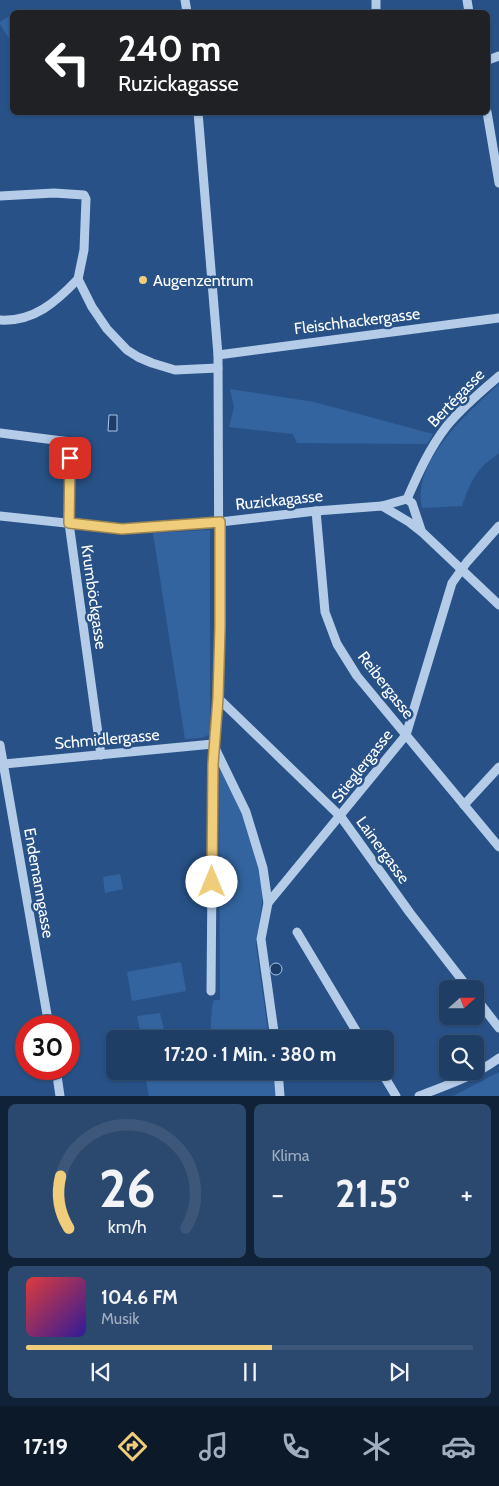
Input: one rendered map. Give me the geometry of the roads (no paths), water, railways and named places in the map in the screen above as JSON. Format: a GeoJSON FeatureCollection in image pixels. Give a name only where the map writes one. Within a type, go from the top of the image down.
{"type":"FeatureCollection","features":[{"type":"Feature","properties":{"kind":"street"},"geometry":{"type":"LineString","coordinates":[[198,115],[218,354],[219,413],[218,698],[213,744],[211,991]]}},
{"type":"Feature","properties":{"kind":"street"},"geometry":{"type":"LineString","coordinates":[[487,115],[499,183]]}},
{"type":"Feature","properties":{"kind":"street"},"geometry":{"type":"LineString","coordinates":[[0,196],[54,193],[84,195],[86,199],[86,230],[78,279],[63,295],[45,309],[28,317],[0,320]]}},
{"type":"Feature","properties":{"kind":"street"},"geometry":{"type":"LineString","coordinates":[[78,279],[92,307],[107,329],[125,348],[138,357],[175,370],[218,368]]}},
{"type":"Feature","properties":{"kind":"street","name":"Fleischhackergasse"},"geometry":{"type":"LineString","coordinates":[[218,354],[499,318]]}},
{"type":"Feature","properties":{"kind":"street","name":"Bertégasse"},"geometry":{"type":"LineString","coordinates":[[407,499],[422,464],[446,426],[466,405],[499,376]]}},
{"type":"Feature","properties":{"kind":"street","name":"Krumböckgasse"},"geometry":{"type":"LineString","coordinates":[[0,433],[70,442],[69,523],[101,754]]}},
{"type":"Feature","properties":{"kind":"street"},"geometry":{"type":"LineString","coordinates":[[382,506],[407,499],[412,503],[422,533]]}},
{"type":"Feature","properties":{"kind":"street"},"geometry":{"type":"LineString","coordinates":[[382,506],[409,522],[499,605]]}},
{"type":"Feature","properties":{"kind":"street","name":"Ruzickagasse"},"geometry":{"type":"LineString","coordinates":[[0,516],[122,529],[220,522],[316,511],[382,506]]}},
{"type":"Feature","properties":{"kind":"street","name":"Reibergasse"},"geometry":{"type":"LineString","coordinates":[[316,511],[325,612],[337,644],[357,676],[499,846]]}},
{"type":"Feature","properties":{"kind":"street","name":"Stieglergasse"},"geometry":{"type":"LineString","coordinates":[[268,903],[406,735],[452,584],[461,570],[499,526]]}},
{"type":"Feature","properties":{"kind":"street","name":"Lainergasse"},"geometry":{"type":"LineString","coordinates":[[218,698],[341,816],[410,913],[462,980]]}},
{"type":"Feature","properties":{"kind":"street"},"geometry":{"type":"LineString","coordinates":[[213,744],[246,812],[263,868],[268,903],[261,939],[274,1030]]}},
{"type":"Feature","properties":{"kind":"street","name":"Schmidlergasse"},"geometry":{"type":"LineString","coordinates":[[4,764],[213,744]]}},
{"type":"Feature","properties":{"kind":"street","name":"Endemanngasse"},"geometry":{"type":"LineString","coordinates":[[0,745],[46,1015]]}},
{"type":"Feature","properties":{"kind":"street"},"geometry":{"type":"LineString","coordinates":[[464,805],[499,767]]}},
{"type":"Feature","properties":{"kind":"street"},"geometry":{"type":"LineString","coordinates":[[297,932],[356,1030]]}},
{"type":"Feature","properties":{"kind":"street"},"geometry":{"type":"LineString","coordinates":[[484,1009],[499,1028]]}},
{"type":"Feature","properties":{"kind":"street"},"geometry":{"type":"LineString","coordinates":[[420,1096],[486,1068],[499,1058]]}},
{"type":"Feature","properties":{"kind":"street"},"geometry":{"type":"LineString","coordinates":[[58,1080],[60,1096]]}},
{"type":"Feature","properties":{"kind":"street"},"geometry":{"type":"LineString","coordinates":[[279,1080],[280,1096]]}},
{"type":"Feature","properties":{"kind":"street"},"geometry":{"type":"LineString","coordinates":[[386,1080],[396,1096]]}},
{"type":"Feature","properties":{"kind":"place","name":"Augenzentrum"},"geometry":{"type":"Point","coordinates":[143,280]}}]}
